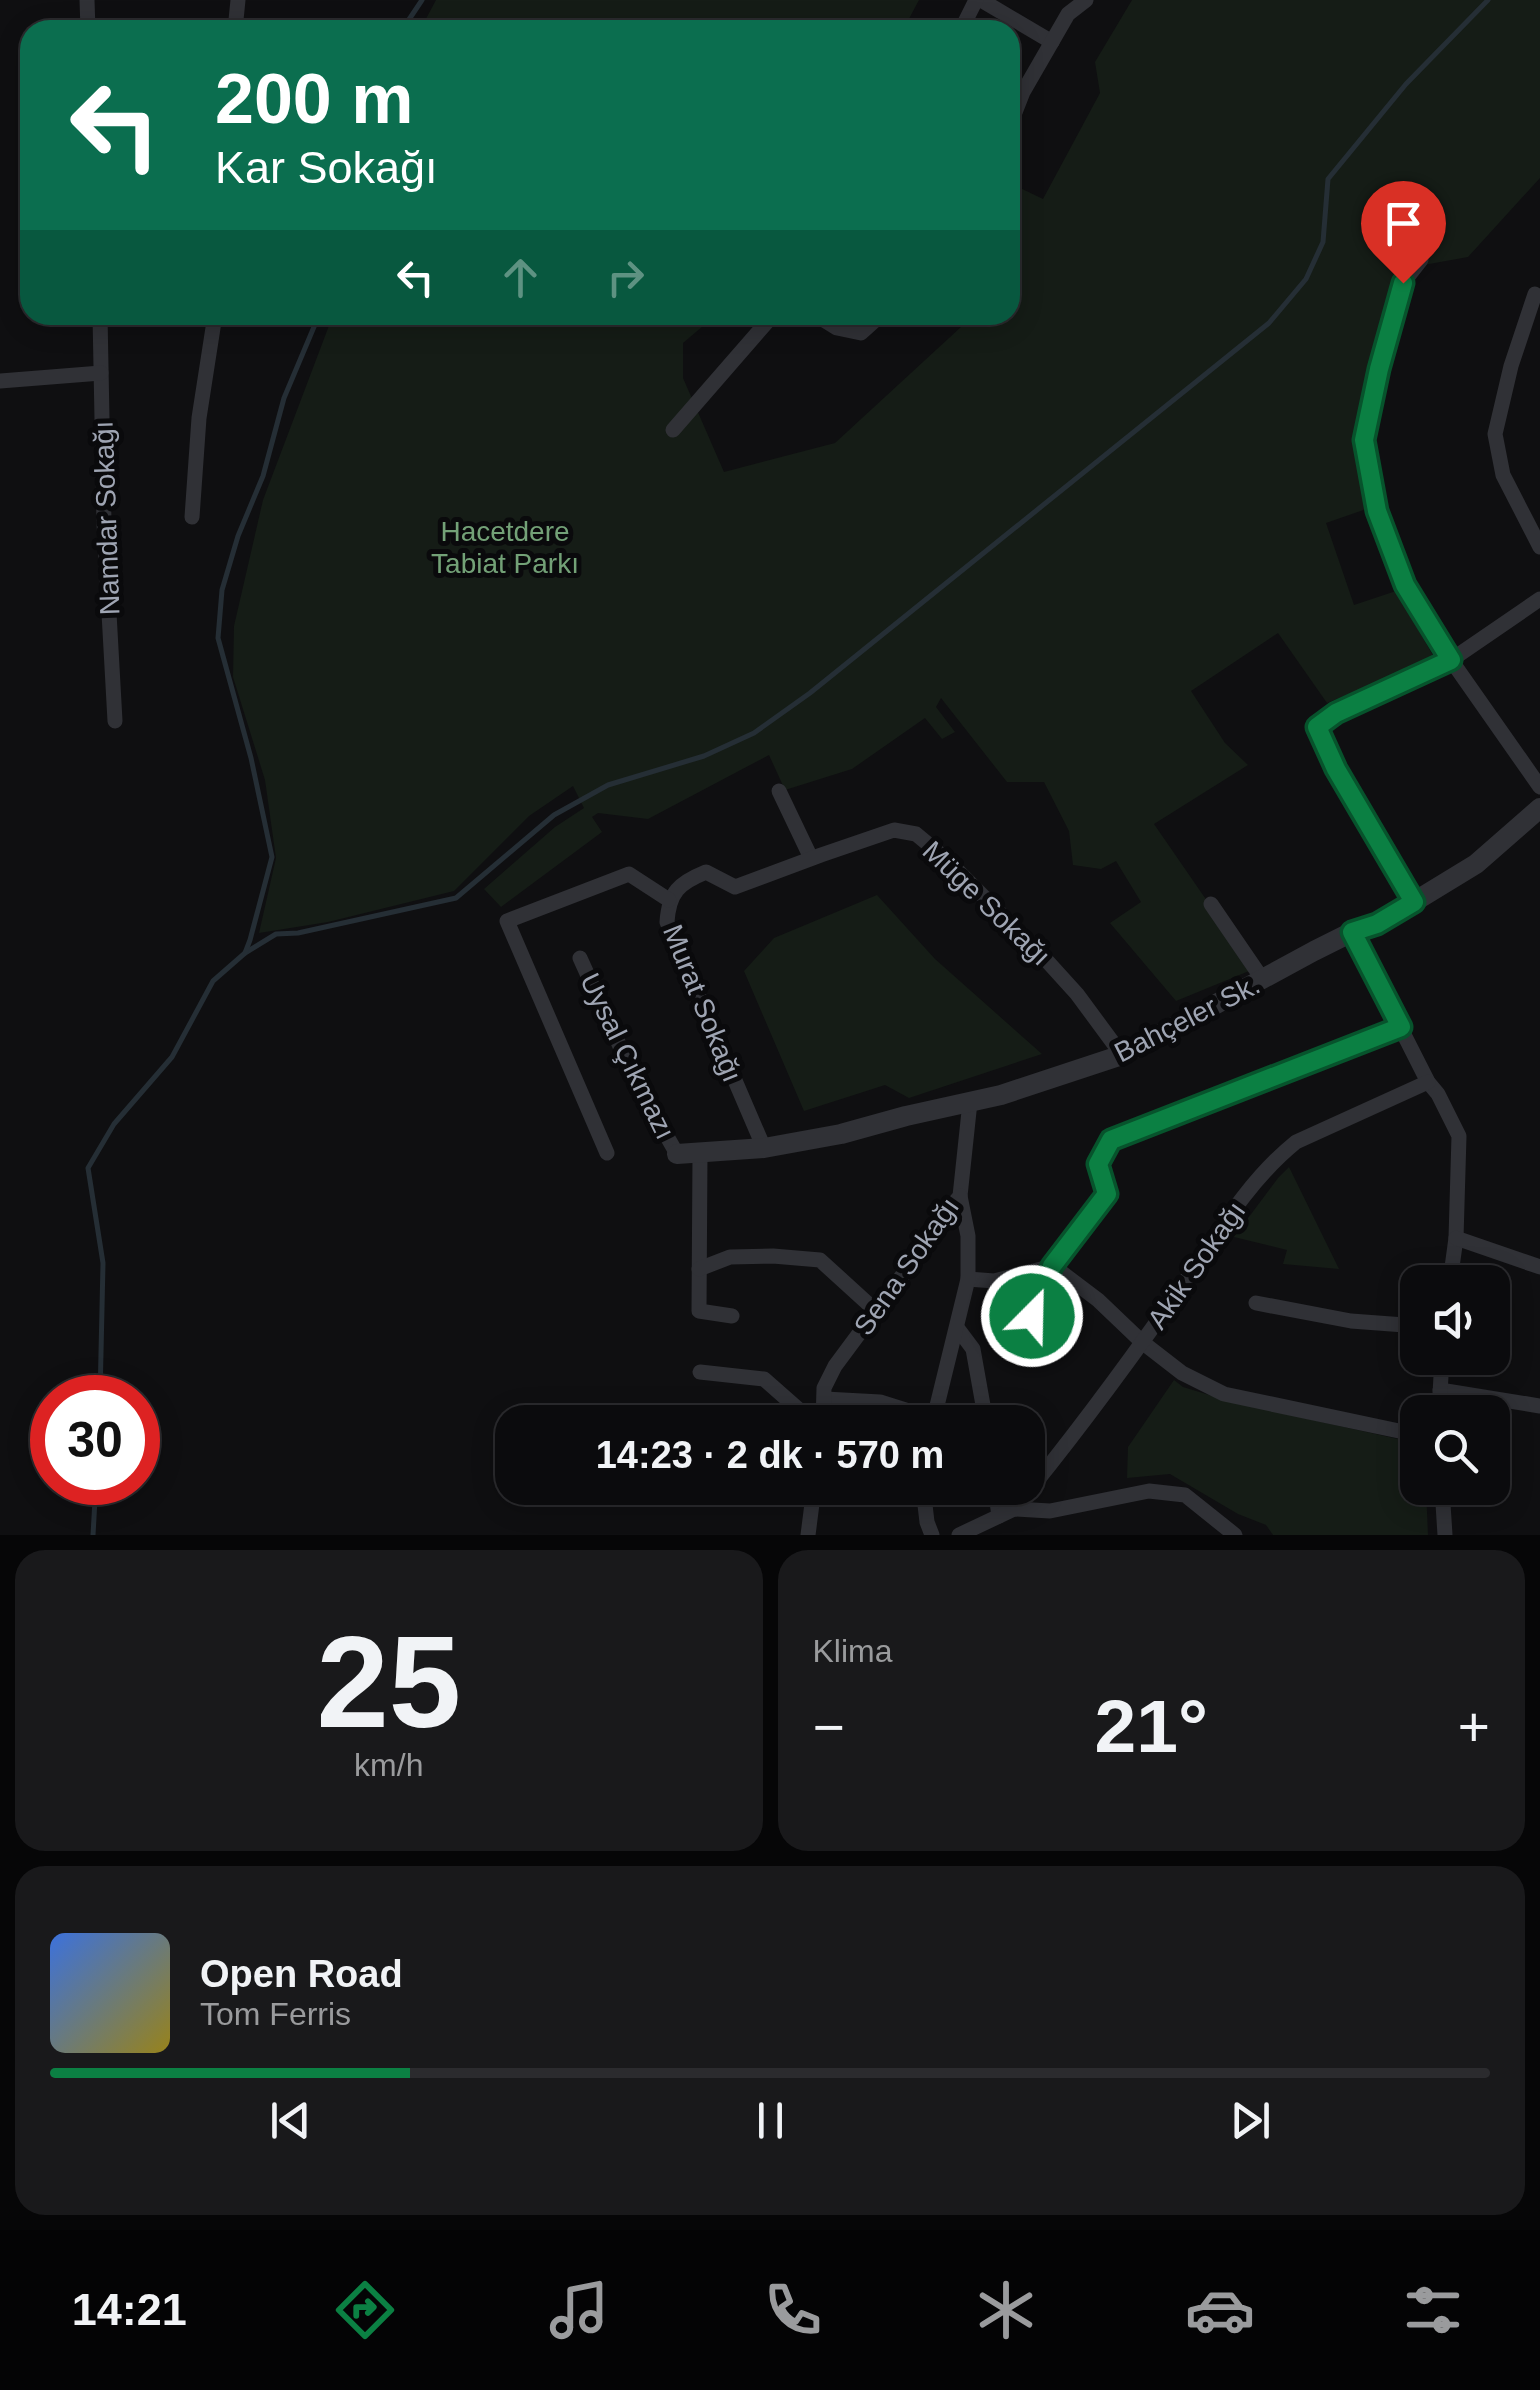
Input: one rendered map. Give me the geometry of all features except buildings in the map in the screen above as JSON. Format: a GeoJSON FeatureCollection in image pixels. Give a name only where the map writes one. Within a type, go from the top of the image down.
{"type":"FeatureCollection","features":[{"type":"Feature","properties":{"kind":"street"},"geometry":{"type":"LineString","coordinates":[[979,0],[1014,20]]}},
{"type":"Feature","properties":{"kind":"street"},"geometry":{"type":"LineString","coordinates":[[1020,100],[1068,14],[1086,0]]}},
{"type":"Feature","properties":{"kind":"street"},"geometry":{"type":"LineString","coordinates":[[1020,24],[1052,42]]}},
{"type":"Feature","properties":{"kind":"street"},"geometry":{"type":"LineString","coordinates":[[1421,260],[1403,283],[1364,440],[1377,511],[1405,585],[1451,660],[1540,788]]}},
{"type":"Feature","properties":{"kind":"street"},"geometry":{"type":"LineString","coordinates":[[1535,294],[1494,434],[1503,475],[1540,547]]}},
{"type":"Feature","properties":{"kind":"street","name":"Namdar Sokağı"},"geometry":{"type":"LineString","coordinates":[[100,325],[104,523],[115,721]]}},
{"type":"Feature","properties":{"kind":"street"},"geometry":{"type":"LineString","coordinates":[[192,517],[199,418],[213,325]]}},
{"type":"Feature","properties":{"kind":"street"},"geometry":{"type":"LineString","coordinates":[[672,430],[764,325]]}},
{"type":"Feature","properties":{"kind":"street"},"geometry":{"type":"LineString","coordinates":[[831,325],[861,333],[870,325]]}},
{"type":"Feature","properties":{"kind":"street"},"geometry":{"type":"LineString","coordinates":[[0,381],[101,373]]}},
{"type":"Feature","properties":{"kind":"street"},"geometry":{"type":"LineString","coordinates":[[1414,902],[1336,769],[1317,727],[1336,713],[1451,660],[1540,599]]}},
{"type":"Feature","properties":{"kind":"street"},"geometry":{"type":"LineString","coordinates":[[779,791],[811,858]]}},
{"type":"Feature","properties":{"kind":"street","name":"Bahçeler Sk."},"geometry":{"type":"LineString","coordinates":[[677,1154],[764,1148],[841,1134],[1001,1095],[1122,1055],[1352,932],[1377,924],[1476,864],[1540,808]]}},
{"type":"Feature","properties":{"kind":"street","name":"Müge Sokağı"},"geometry":{"type":"LineString","coordinates":[[706,872],[734,888],[894,830],[916,834],[1038,951],[1078,994],[1122,1055]]}},
{"type":"Feature","properties":{"kind":"street","name":"Murat Sokağı"},"geometry":{"type":"LineString","coordinates":[[706,872],[686,880],[669,900],[667,922],[764,1148]]}},
{"type":"Feature","properties":{"kind":"street"},"geometry":{"type":"LineString","coordinates":[[606,1153],[507,921],[629,874],[669,900]]}},
{"type":"Feature","properties":{"kind":"street"},"geometry":{"type":"LineString","coordinates":[[1212,904],[1263,980]]}},
{"type":"Feature","properties":{"kind":"street"},"geometry":{"type":"LineString","coordinates":[[1352,932],[1428,1082],[1460,1136],[1452,1265]]}},
{"type":"Feature","properties":{"kind":"street","name":"Uysal Çıkmazı"},"geometry":{"type":"LineString","coordinates":[[580,958],[637,1084],[677,1154]]}},
{"type":"Feature","properties":{"kind":"street"},"geometry":{"type":"LineString","coordinates":[[1024,1334],[1052,1266],[1107,1194],[1098,1164],[1111,1140],[1401,1027]]}},
{"type":"Feature","properties":{"kind":"street","name":"Akik Sokağı"},"geometry":{"type":"LineString","coordinates":[[1006,1513],[1063,1450],[1175,1296],[1231,1210],[1278,1157],[1296,1142],[1428,1082]]}},
{"type":"Feature","properties":{"kind":"street","name":"Sena Sokağı"},"geometry":{"type":"LineString","coordinates":[[824,1405],[824,1388],[834,1366],[924,1239],[960,1196],[970,1102]]}},
{"type":"Feature","properties":{"kind":"street"},"geometry":{"type":"LineString","coordinates":[[700,1154],[698,1311],[732,1316]]}},
{"type":"Feature","properties":{"kind":"street"},"geometry":{"type":"LineString","coordinates":[[938,1405],[968,1279],[968,1236],[960,1196]]}},
{"type":"Feature","properties":{"kind":"street"},"geometry":{"type":"LineString","coordinates":[[1456,1238],[1540,1267]]}},
{"type":"Feature","properties":{"kind":"street"},"geometry":{"type":"LineString","coordinates":[[700,1270],[730,1257],[820,1260],[876,1310]]}},
{"type":"Feature","properties":{"kind":"street"},"geometry":{"type":"LineString","coordinates":[[968,1279],[994,1281],[1052,1266]]}},
{"type":"Feature","properties":{"kind":"street"},"geometry":{"type":"LineString","coordinates":[[1052,1266],[1182,1373],[1224,1394],[1400,1431]]}},
{"type":"Feature","properties":{"kind":"street"},"geometry":{"type":"LineString","coordinates":[[1256,1303],[1351,1321],[1400,1325]]}},
{"type":"Feature","properties":{"kind":"street"},"geometry":{"type":"LineString","coordinates":[[958,1329],[973,1349],[983,1405]]}},
{"type":"Feature","properties":{"kind":"street"},"geometry":{"type":"LineString","coordinates":[[700,1372],[764,1379],[794,1405]]}},
{"type":"Feature","properties":{"kind":"street"},"geometry":{"type":"LineString","coordinates":[[1440,1395],[1441,1375]]}},
{"type":"Feature","properties":{"kind":"street"},"geometry":{"type":"LineString","coordinates":[[1440,1390],[1540,1406]]}},
{"type":"Feature","properties":{"kind":"street"},"geometry":{"type":"LineString","coordinates":[[863,1405],[880,1402],[889,1405]]}},
{"type":"Feature","properties":{"kind":"street"},"geometry":{"type":"LineString","coordinates":[[959,1535],[1006,1513],[1050,1511],[1149,1491],[1184,1495],[1235,1535]]}},
{"type":"Feature","properties":{"kind":"street"},"geometry":{"type":"LineString","coordinates":[[808,1535],[812,1505]]}},
{"type":"Feature","properties":{"kind":"street"},"geometry":{"type":"LineString","coordinates":[[925,1505],[932,1535]]}},
{"type":"Feature","properties":{"kind":"street"},"geometry":{"type":"LineString","coordinates":[[1002,1505],[1006,1513]]}},
{"type":"Feature","properties":{"kind":"street"},"geometry":{"type":"LineString","coordinates":[[1443,1505],[1445,1535]]}},
{"type":"Feature","properties":{"kind":"green space"},"geometry":{"type":"Polygon","coordinates":[[[436,0],[919,0],[908,20],[425,20],[436,0]]]}},
{"type":"Feature","properties":{"kind":"green space","name":"Hacetdere Tabiat Parkı"},"geometry":{"type":"Polygon","coordinates":[[[1132,0],[1540,0],[1540,178],[1468,257],[1396,270],[1358,436],[1375,506],[1326,523],[1354,605],[1396,591],[1435,659],[1327,703],[1278,633],[1191,691],[1225,743],[1248,765],[1154,824],[1254,969],[1176,1001],[1110,923],[1141,902],[1116,861],[1101,869],[1073,865],[1069,831],[1044,782],[1007,782],[941,698],[936,707],[955,732],[942,739],[925,718],[852,769],[785,790],[769,755],[648,819],[598,813],[592,817],[602,832],[501,907],[484,889],[555,827],[584,808],[573,786],[529,816],[454,891],[328,922],[259,933],[276,858],[265,780],[233,677],[234,626],[263,500],[329,325],[704,325],[683,343],[683,378],[724,472],[835,443],[963,325],[1020,325],[1020,188],[1043,199],[1100,93],[1095,62],[1132,0]]]}},
{"type":"Feature","properties":{"kind":"green space"},"geometry":{"type":"Polygon","coordinates":[[[877,895],[935,959],[1042,1054],[909,1098],[885,1085],[804,1111],[744,971],[774,938],[877,895]]]}},
{"type":"Feature","properties":{"kind":"green space"},"geometry":{"type":"Polygon","coordinates":[[[1289,1167],[1339,1269],[1283,1264],[1287,1250],[1234,1237],[1289,1167]]]}},
{"type":"Feature","properties":{"kind":"green space"},"geometry":{"type":"Polygon","coordinates":[[[1174,1380],[1183,1387],[1232,1402],[1400,1439],[1400,1505],[1427,1505],[1428,1535],[1273,1535],[1266,1525],[1238,1514],[1170,1474],[1127,1478],[1128,1447],[1174,1380]]]}},
{"type":"Feature","properties":{"kind":"waterway"},"geometry":{"type":"LineString","coordinates":[[409,20],[422,0]]}},
{"type":"Feature","properties":{"kind":"waterway"},"geometry":{"type":"LineString","coordinates":[[245,953],[276,934],[298,933],[456,898],[554,815],[608,785],[704,756],[754,733],[810,693],[1269,323],[1306,279],[1323,242],[1328,179],[1406,84],[1488,0]]}},
{"type":"Feature","properties":{"kind":"waterway"},"geometry":{"type":"LineString","coordinates":[[101,1375],[103,1263],[88,1168],[114,1124],[172,1057],[213,981],[245,953],[272,857],[251,758],[218,638],[222,590],[238,536],[263,476],[284,398],[315,325]]}},
{"type":"Feature","properties":{"kind":"waterway"},"geometry":{"type":"LineString","coordinates":[[93,1535],[95,1505]]}},
{"type":"Feature","properties":{"kind":"route"},"geometry":{"type":"LineString","coordinates":[[1032,1316],[1052,1266],[1107,1194],[1098,1164],[1111,1140],[1401,1027],[1352,932],[1377,924],[1414,902],[1336,769],[1317,727],[1336,713],[1451,660],[1405,585],[1377,511],[1364,440],[1403,283]]}}]}
